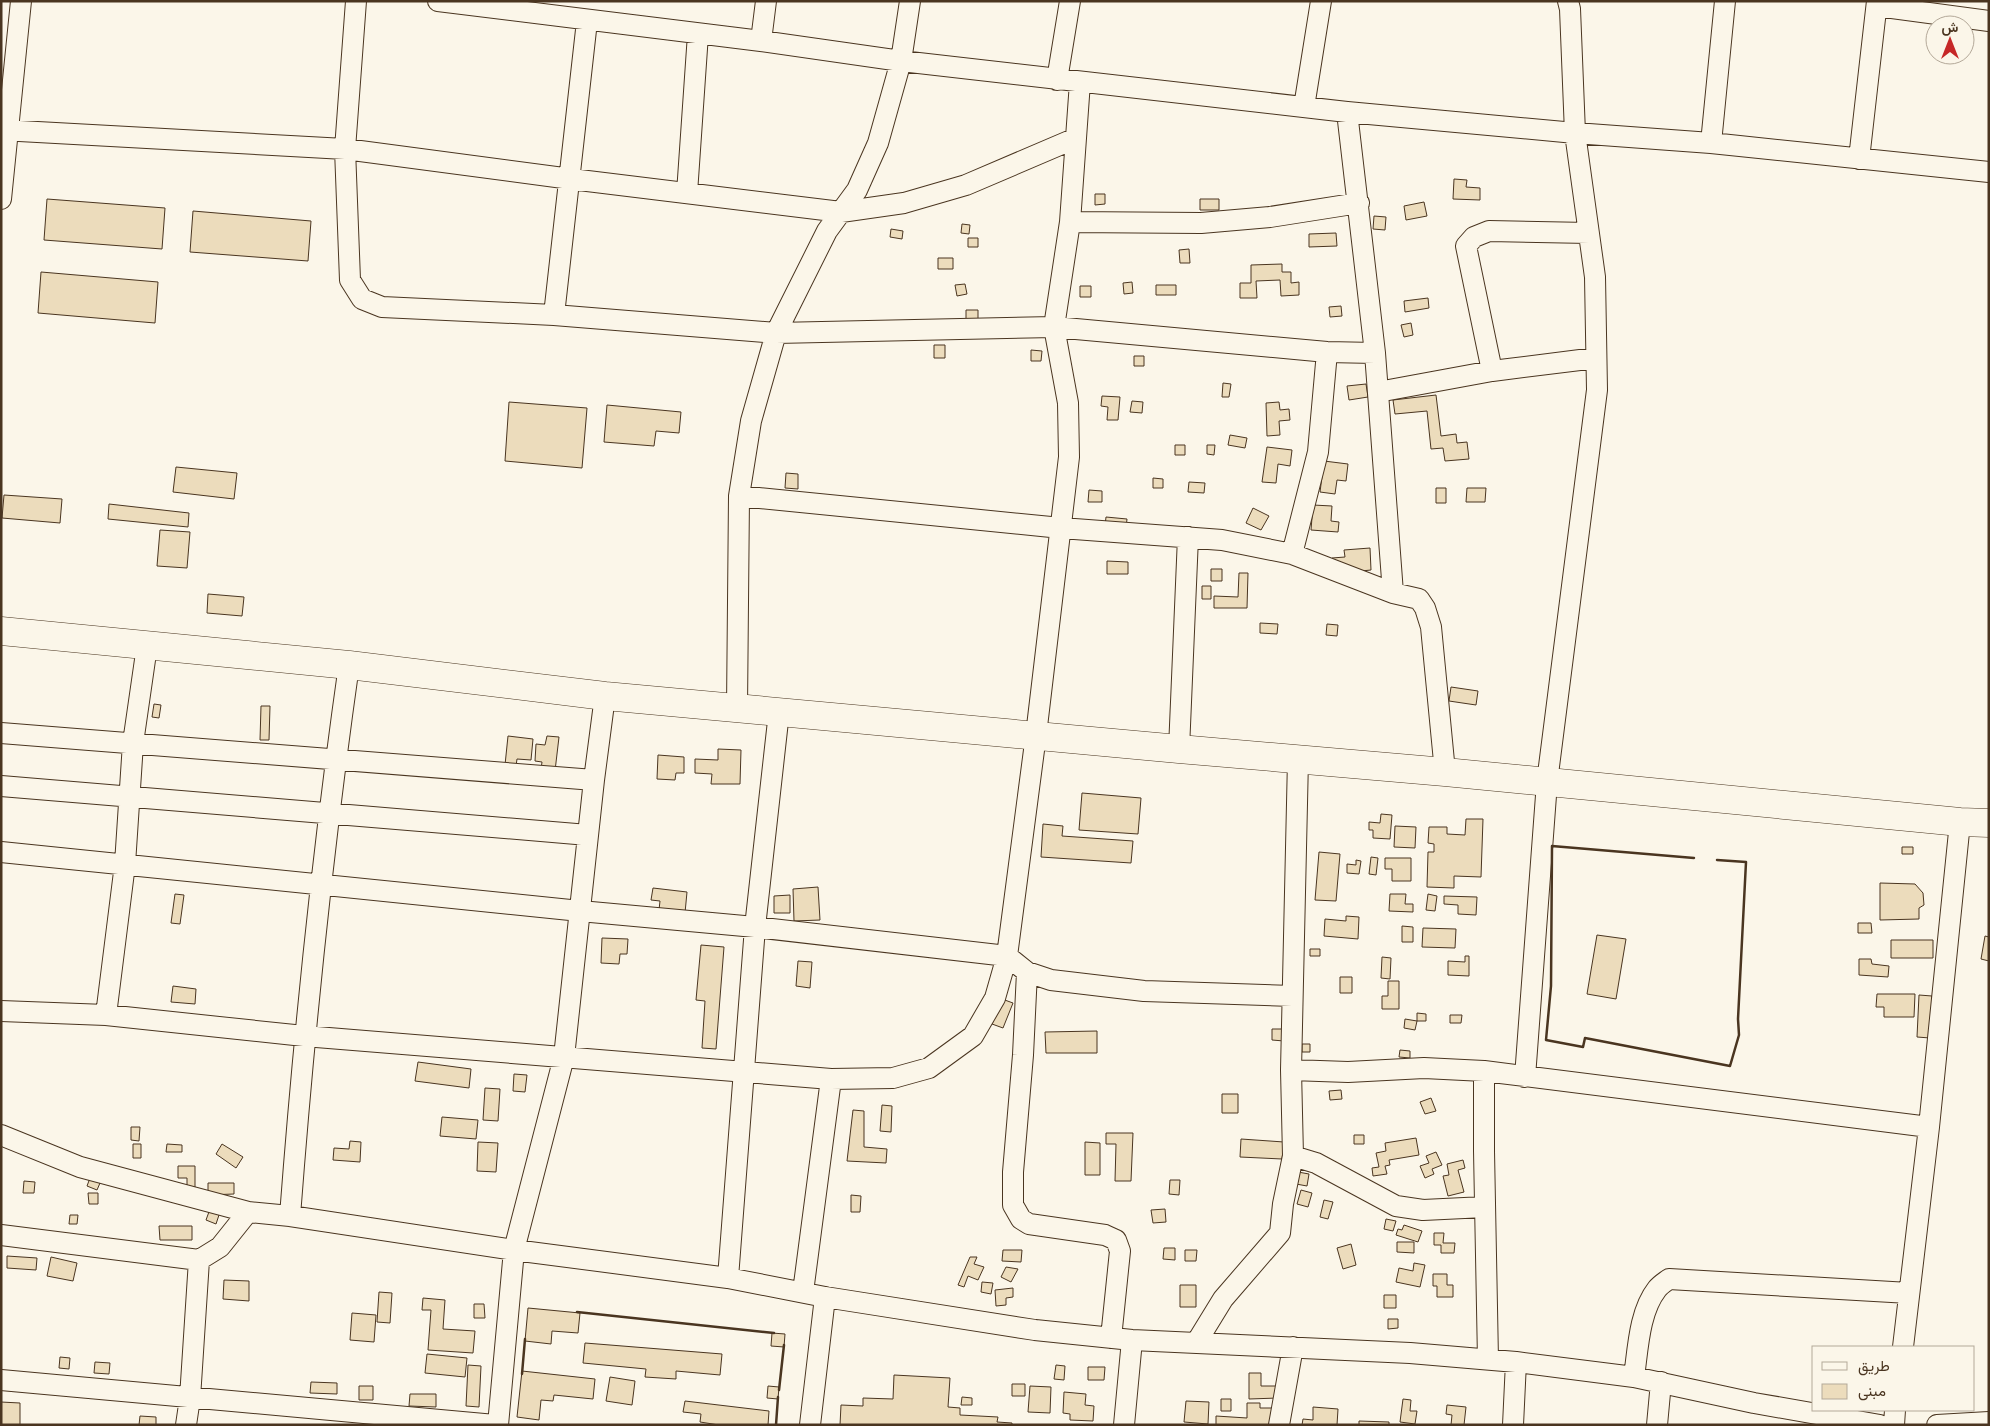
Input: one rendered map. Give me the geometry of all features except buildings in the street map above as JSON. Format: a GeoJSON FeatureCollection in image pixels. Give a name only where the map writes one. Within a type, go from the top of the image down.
{"type":"FeatureCollection","features":[{"type":"Feature","properties":{"kind":"highway"},"geometry":{"type":"LineString","coordinates":[[1,631],[348,665],[605,696],[1445,772],[1989,824]]}},
{"type":"Feature","properties":{"kind":"street"},"geometry":{"type":"LineString","coordinates":[[1,199],[4,130],[21,1]]}},
{"type":"Feature","properties":{"kind":"street"},"geometry":{"type":"LineString","coordinates":[[356,1],[346,149],[350,280],[362,299],[382,307],[554,315],[776,333],[1054,327],[1328,352],[1375,353]]}},
{"type":"Feature","properties":{"kind":"street"},"geometry":{"type":"LineString","coordinates":[[438,1],[509,6],[587,21],[761,41],[901,61],[1347,112],[1575,133],[1711,143],[1989,172]]}},
{"type":"Feature","properties":{"kind":"street"},"geometry":{"type":"LineString","coordinates":[[761,41],[766,1]]}},
{"type":"Feature","properties":{"kind":"street"},"geometry":{"type":"LineString","coordinates":[[737,708],[739,496],[751,421],[776,333],[827,231],[857,190],[878,143],[901,61],[910,1]]}},
{"type":"Feature","properties":{"kind":"street"},"geometry":{"type":"LineString","coordinates":[[1057,80],[1070,1]]}},
{"type":"Feature","properties":{"kind":"street"},"geometry":{"type":"LineString","coordinates":[[1304,107],[1321,1]]}},
{"type":"Feature","properties":{"kind":"street"},"geometry":{"type":"LineString","coordinates":[[1525,1076],[1547,782],[1597,390],[1594,277],[1575,133],[1570,9],[1568,1]]}},
{"type":"Feature","properties":{"kind":"street"},"geometry":{"type":"LineString","coordinates":[[1711,143],[1725,1]]}},
{"type":"Feature","properties":{"kind":"street"},"geometry":{"type":"LineString","coordinates":[[1859,159],[1877,4],[1970,10],[1989,21]]}},
{"type":"Feature","properties":{"kind":"street"},"geometry":{"type":"LineString","coordinates":[[554,315],[587,21]]}},
{"type":"Feature","properties":{"kind":"street"},"geometry":{"type":"LineString","coordinates":[[687,193],[698,34]]}},
{"type":"Feature","properties":{"kind":"street"},"geometry":{"type":"LineString","coordinates":[[1,1011],[106,1016],[304,1036],[831,1079],[892,1078],[929,1068],[973,1036],[995,998],[1007,956],[1036,735],[1069,457],[1068,402],[1054,327],[1070,222],[1080,82]]}},
{"type":"Feature","properties":{"kind":"street"},"geometry":{"type":"LineString","coordinates":[[1347,112],[1375,353],[1393,593]]}},
{"type":"Feature","properties":{"kind":"street"},"geometry":{"type":"LineString","coordinates":[[4,130],[346,149],[841,212],[904,203],[966,185],[1076,138]]}},
{"type":"Feature","properties":{"kind":"street"},"geometry":{"type":"LineString","coordinates":[[1070,222],[1201,223],[1270,217],[1359,203]]}},
{"type":"Feature","properties":{"kind":"street"},"geometry":{"type":"LineString","coordinates":[[1492,371],[1466,246],[1474,237],[1489,231],[1589,233]]}},
{"type":"Feature","properties":{"kind":"street"},"geometry":{"type":"LineString","coordinates":[[1292,554],[1318,452],[1328,352]]}},
{"type":"Feature","properties":{"kind":"street"},"geometry":{"type":"LineString","coordinates":[[1378,392],[1492,371],[1596,358]]}},
{"type":"Feature","properties":{"kind":"street"},"geometry":{"type":"LineString","coordinates":[[739,496],[1061,528],[1222,540],[1292,554],[1393,593],[1419,599],[1426,608],[1431,627],[1445,772]]}},
{"type":"Feature","properties":{"kind":"street"},"geometry":{"type":"LineString","coordinates":[[1179,749],[1188,537]]}},
{"type":"Feature","properties":{"kind":"street"},"geometry":{"type":"LineString","coordinates":[[106,1016],[125,864],[132,743],[147,646]]}},
{"type":"Feature","properties":{"kind":"street"},"geometry":{"type":"LineString","coordinates":[[290,1216],[304,1036],[335,761],[348,665]]}},
{"type":"Feature","properties":{"kind":"street"},"geometry":{"type":"LineString","coordinates":[[1,1380],[496,1425],[514,1250],[564,1057],[605,696]]}},
{"type":"Feature","properties":{"kind":"street"},"geometry":{"type":"LineString","coordinates":[[728,1278],[755,927],[779,712]]}},
{"type":"Feature","properties":{"kind":"street"},"geometry":{"type":"LineString","coordinates":[[1,733],[335,761],[594,780]]}},
{"type":"Feature","properties":{"kind":"street"},"geometry":{"type":"LineString","coordinates":[[1196,1343],[1223,1299],[1280,1233],[1283,1204],[1293,1156],[1290,1070],[1298,759]]}},
{"type":"Feature","properties":{"kind":"street"},"geometry":{"type":"LineString","coordinates":[[1,786],[588,836]]}},
{"type":"Feature","properties":{"kind":"street"},"geometry":{"type":"LineString","coordinates":[[1903,1346],[1929,1127],[1960,822]]}},
{"type":"Feature","properties":{"kind":"street"},"geometry":{"type":"LineString","coordinates":[[1,852],[755,927],[1007,956],[1027,972],[1050,980],[1144,991],[1292,996]]}},
{"type":"Feature","properties":{"kind":"street"},"geometry":{"type":"LineString","coordinates":[[1027,972],[1023,1055],[1013,1172],[1013,1205],[1021,1219],[1029,1224],[1105,1235],[1116,1240],[1120,1251],[1111,1338]]}},
{"type":"Feature","properties":{"kind":"street"},"geometry":{"type":"LineString","coordinates":[[1290,1070],[1348,1072],[1424,1068],[1484,1071],[1929,1127]]}},
{"type":"Feature","properties":{"kind":"street"},"geometry":{"type":"LineString","coordinates":[[1484,1071],[1488,1360]]}},
{"type":"Feature","properties":{"kind":"street"},"geometry":{"type":"LineString","coordinates":[[803,1292],[831,1079]]}},
{"type":"Feature","properties":{"kind":"street"},"geometry":{"type":"LineString","coordinates":[[1,1135],[80,1167],[248,1212],[290,1216],[514,1250],[728,1278],[826,1297],[1035,1330],[1132,1340],[1410,1353],[1516,1362],[1634,1377],[1754,1402],[1880,1425]]}},
{"type":"Feature","properties":{"kind":"street"},"geometry":{"type":"LineString","coordinates":[[1293,1156],[1316,1163],[1396,1206],[1423,1210],[1485,1207]]}},
{"type":"Feature","properties":{"kind":"street"},"geometry":{"type":"LineString","coordinates":[[1,1235],[199,1260],[220,1247],[248,1212]]}},
{"type":"Feature","properties":{"kind":"street"},"geometry":{"type":"LineString","coordinates":[[186,1425],[190,1398],[199,1260]]}},
{"type":"Feature","properties":{"kind":"street"},"geometry":{"type":"LineString","coordinates":[[1634,1377],[1642,1324],[1650,1300],[1657,1288],[1669,1279],[1909,1293]]}},
{"type":"Feature","properties":{"kind":"street"},"geometry":{"type":"LineString","coordinates":[[810,1425],[826,1297]]}},
{"type":"Feature","properties":{"kind":"street"},"geometry":{"type":"LineString","coordinates":[[1124,1425],[1132,1340]]}},
{"type":"Feature","properties":{"kind":"street"},"geometry":{"type":"LineString","coordinates":[[1279,1425],[1293,1347]]}},
{"type":"Feature","properties":{"kind":"street"},"geometry":{"type":"LineString","coordinates":[[1513,1425],[1516,1362]]}},
{"type":"Feature","properties":{"kind":"street"},"geometry":{"type":"LineString","coordinates":[[1657,1425],[1661,1382]]}},
{"type":"Feature","properties":{"kind":"street"},"geometry":{"type":"LineString","coordinates":[[1894,1425],[1895,1411]]}},
{"type":"Feature","properties":{"kind":"street"},"geometry":{"type":"LineString","coordinates":[[1937,1425],[1989,1422]]}},
{"type":"Feature","properties":{"kind":"wall"},"geometry":{"type":"LineString","coordinates":[[1694,858],[1552,846],[1551,986],[1546,1040],[1583,1047],[1585,1038],[1730,1066],[1739,1035],[1738,1019],[1746,862],[1717,860]]}},
{"type":"Feature","properties":{"kind":"wall"},"geometry":{"type":"LineString","coordinates":[[577,1312],[774,1333]]}},
{"type":"Feature","properties":{"kind":"wall"},"geometry":{"type":"LineString","coordinates":[[522,1374],[525,1339]]}},
{"type":"Feature","properties":{"kind":"wall"},"geometry":{"type":"LineString","coordinates":[[779,1390],[784,1345]]}},
{"type":"Feature","properties":{"kind":"wall"},"geometry":{"type":"LineString","coordinates":[[776,1425],[778,1397]]}}]}
